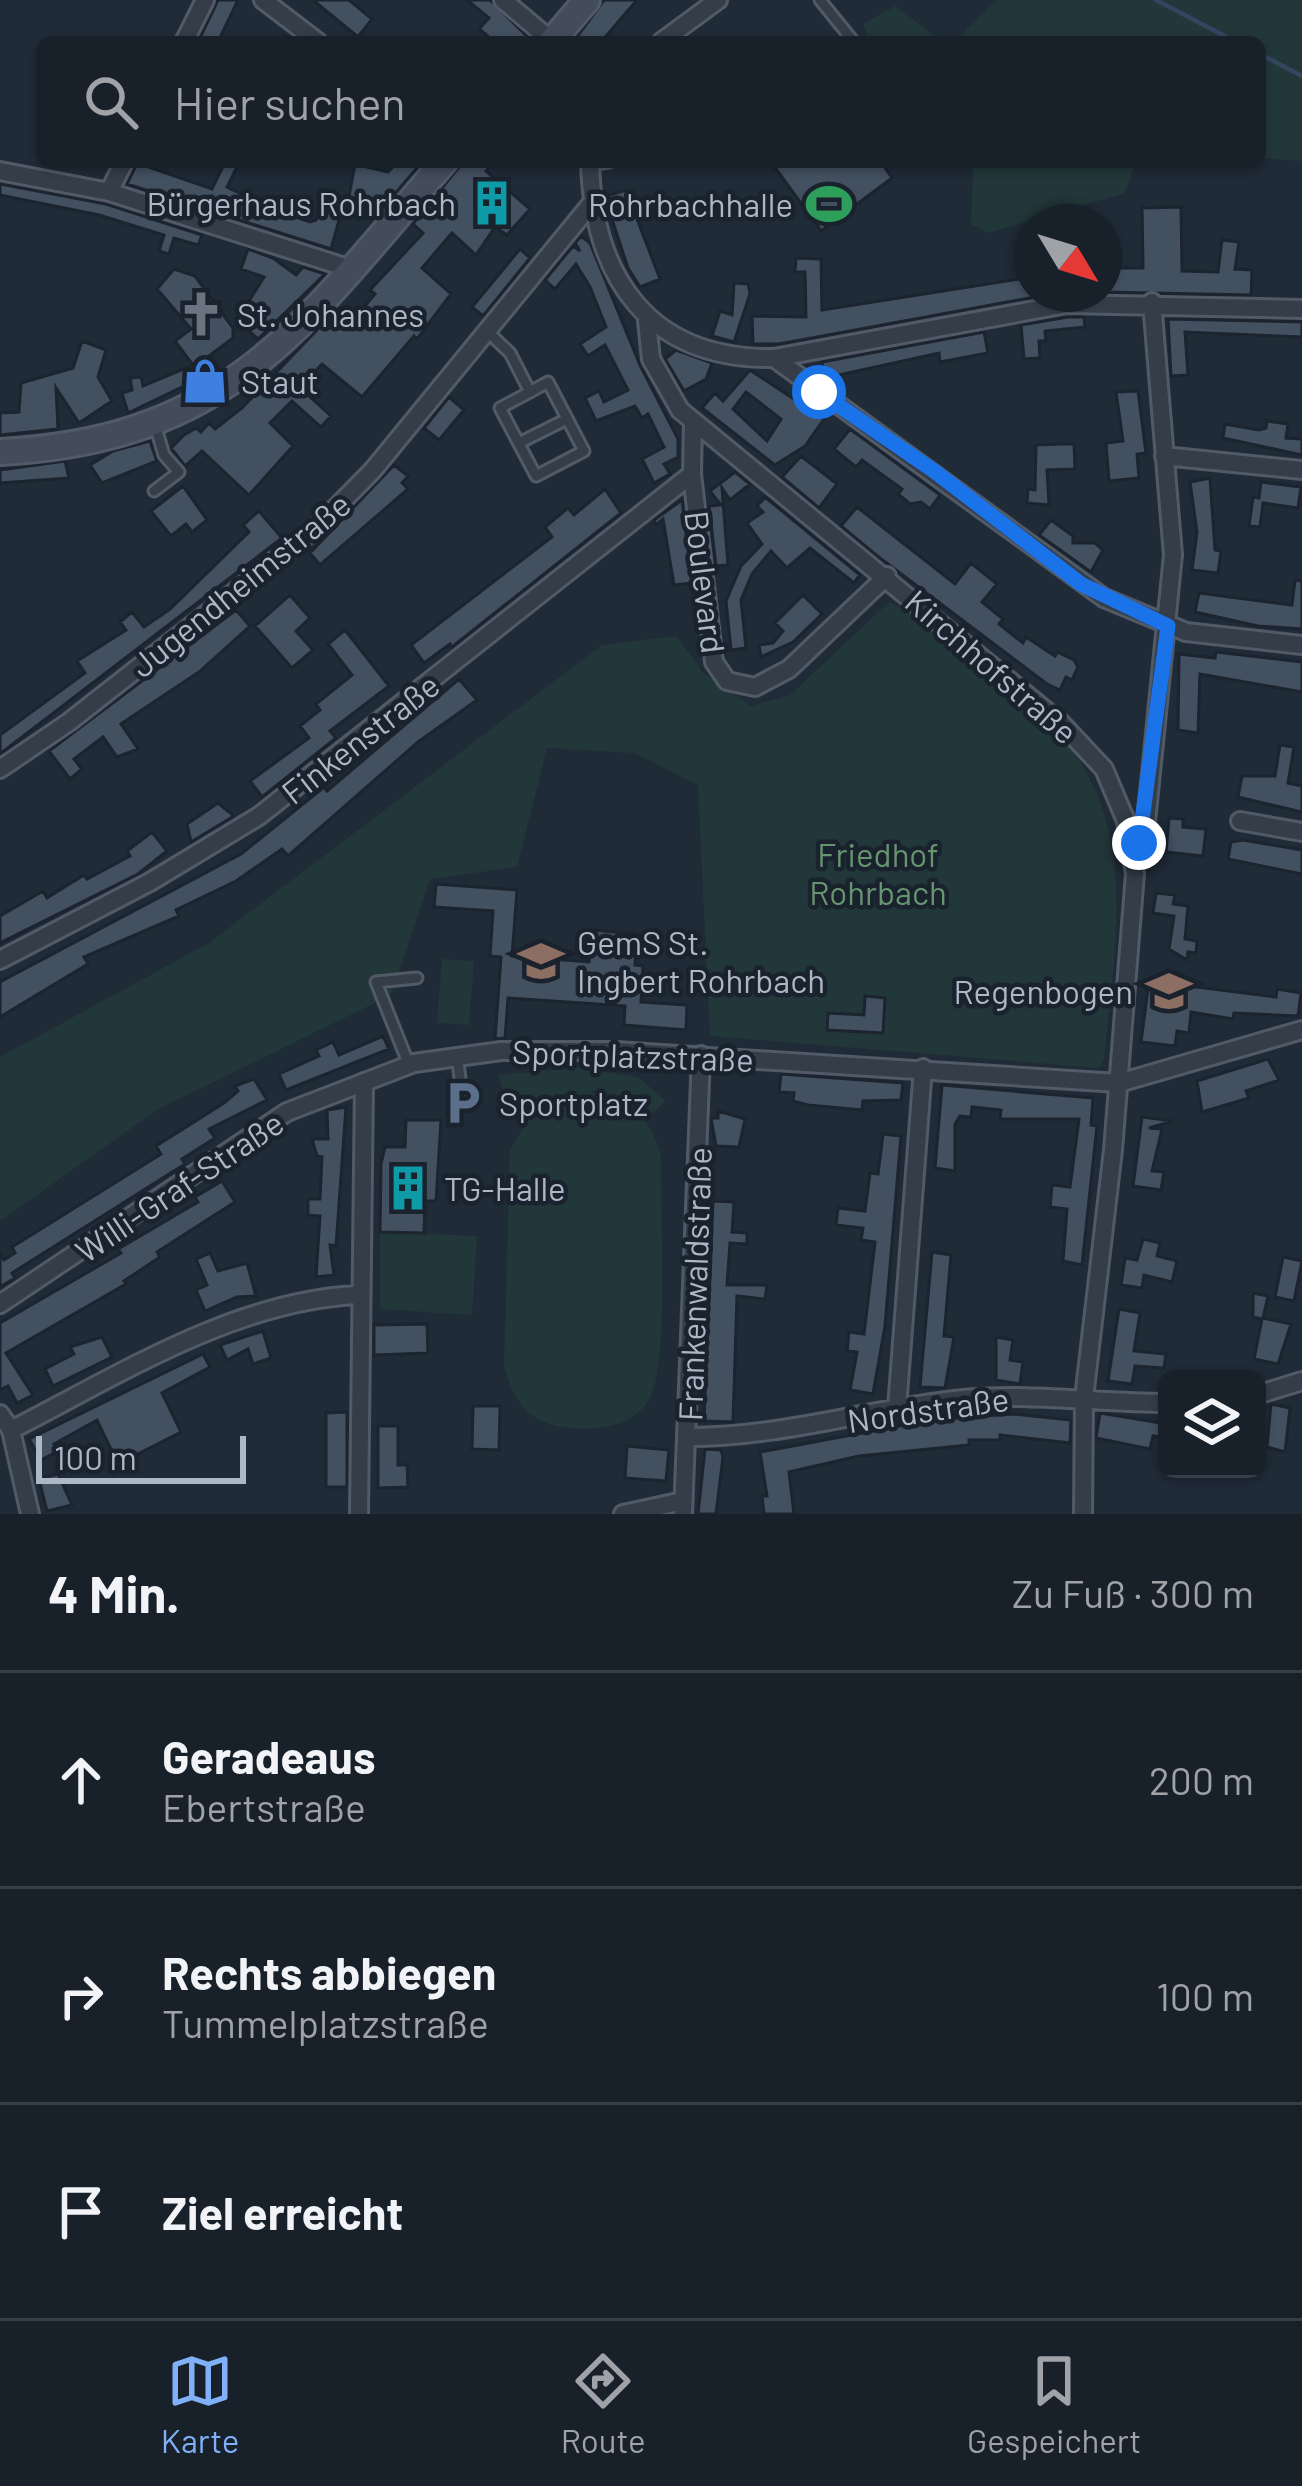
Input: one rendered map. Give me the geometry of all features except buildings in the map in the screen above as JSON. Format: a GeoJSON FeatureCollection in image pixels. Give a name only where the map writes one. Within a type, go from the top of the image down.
{"type":"FeatureCollection","features":[{"type":"Feature","properties":{"kind":"main road"},"geometry":{"type":"LineString","coordinates":[[557,36],[587,0]]}},
{"type":"Feature","properties":{"kind":"main road"},"geometry":{"type":"LineString","coordinates":[[0,452],[58,447],[155,424],[211,399],[254,370],[439,168]]}},
{"type":"Feature","properties":{"kind":"street"},"geometry":{"type":"LineString","coordinates":[[187,36],[205,0]]}},
{"type":"Feature","properties":{"kind":"street"},"geometry":{"type":"LineString","coordinates":[[263,0],[310,36]]}},
{"type":"Feature","properties":{"kind":"street"},"geometry":{"type":"LineString","coordinates":[[503,0],[545,36]]}},
{"type":"Feature","properties":{"kind":"street"},"geometry":{"type":"LineString","coordinates":[[669,36],[718,0]]}},
{"type":"Feature","properties":{"kind":"street"},"geometry":{"type":"LineString","coordinates":[[109,192],[121,168]]}},
{"type":"Feature","properties":{"kind":"street"},"geometry":{"type":"LineString","coordinates":[[591,205],[595,168]]}},
{"type":"Feature","properties":{"kind":"street"},"geometry":{"type":"LineString","coordinates":[[0,171],[109,192],[351,269]]}},
{"type":"Feature","properties":{"kind":"street","name":"Kirchhofstraße"},"geometry":{"type":"LineString","coordinates":[[591,205],[620,278],[647,321],[651,358],[670,398],[1092,752],[1116,794],[1132,852],[1135,912],[1084,1398],[1079,1471],[1083,1514]]}},
{"type":"Feature","properties":{"kind":"street","name":"Jugendheimstraße"},"geometry":{"type":"LineString","coordinates":[[0,769],[69,722],[315,529],[373,470],[591,205]]}},
{"type":"Feature","properties":{"kind":"street"},"geometry":{"type":"LineString","coordinates":[[647,321],[706,347],[774,358],[1020,310],[1152,302],[1302,309]]}},
{"type":"Feature","properties":{"kind":"street"},"geometry":{"type":"LineString","coordinates":[[1132,852],[1145,832],[1173,555],[1152,302]]}},
{"type":"Feature","properties":{"kind":"street"},"geometry":{"type":"LineString","coordinates":[[774,358],[1081,584],[1168,626],[1302,645]]}},
{"type":"Feature","properties":{"kind":"street","name":"Boulevard"},"geometry":{"type":"LineString","coordinates":[[693,421],[692,475],[714,662],[727,681],[755,687],[789,669],[887,576]]}},
{"type":"Feature","properties":{"kind":"street"},"geometry":{"type":"LineString","coordinates":[[1164,456],[1302,470]]}},
{"type":"Feature","properties":{"kind":"street","name":"Finkenstraße"},"geometry":{"type":"LineString","coordinates":[[0,960],[150,882],[259,816],[692,475]]}},
{"type":"Feature","properties":{"kind":"street"},"geometry":{"type":"LineString","coordinates":[[1240,820],[1302,832]]}},
{"type":"Feature","properties":{"kind":"street"},"geometry":{"type":"LineString","coordinates":[[1119,1083],[1302,1030]]}},
{"type":"Feature","properties":{"kind":"street","name":"Sportplatzstraße"},"geometry":{"type":"LineString","coordinates":[[364,1082],[457,1054],[549,1050],[701,1054],[1119,1083]]}},
{"type":"Feature","properties":{"kind":"street","name":"Frankenwaldstraße"},"geometry":{"type":"LineString","coordinates":[[683,1508],[701,1054]]}},
{"type":"Feature","properties":{"kind":"street"},"geometry":{"type":"LineString","coordinates":[[897,1408],[922,1069]]}},
{"type":"Feature","properties":{"kind":"street"},"geometry":{"type":"LineString","coordinates":[[358,1514],[357,1295],[364,1082]]}},
{"type":"Feature","properties":{"kind":"street","name":"Willi-Graf-Straße"},"geometry":{"type":"LineString","coordinates":[[0,1304],[287,1112],[364,1082]]}},
{"type":"Feature","properties":{"kind":"street"},"geometry":{"type":"LineString","coordinates":[[11,1430],[232,1323],[299,1301],[357,1295]]}},
{"type":"Feature","properties":{"kind":"street"},"geometry":{"type":"LineString","coordinates":[[1266,1391],[1300,1382],[1302,1361]]}},
{"type":"Feature","properties":{"kind":"street","name":"Nordstraße"},"geometry":{"type":"LineString","coordinates":[[689,1437],[767,1433],[897,1408],[997,1396],[1158,1402]]}},
{"type":"Feature","properties":{"kind":"street"},"geometry":{"type":"LineString","coordinates":[[0,1414],[11,1430],[30,1514]]}},
{"type":"Feature","properties":{"kind":"street"},"geometry":{"type":"LineString","coordinates":[[622,1514],[683,1508]]}},
{"type":"Feature","properties":{"kind":"lane"},"geometry":{"type":"LineString","coordinates":[[820,0],[849,36]]}},
{"type":"Feature","properties":{"kind":"lane"},"geometry":{"type":"LineString","coordinates":[[488,332],[510,352],[530,392]]}},
{"type":"Feature","properties":{"kind":"lane"},"geometry":{"type":"LineString","coordinates":[[548,382],[567,419],[584,451],[536,476],[500,409],[548,382]]}},
{"type":"Feature","properties":{"kind":"lane"},"geometry":{"type":"LineString","coordinates":[[519,443],[567,419]]}},
{"type":"Feature","properties":{"kind":"lane"},"geometry":{"type":"LineString","coordinates":[[154,491],[178,472],[164,455],[155,424]]}},
{"type":"Feature","properties":{"kind":"lane"},"geometry":{"type":"LineString","coordinates":[[409,1065],[376,982],[417,978]]}},
{"type":"Feature","properties":{"kind":"lane"},"geometry":{"type":"LineString","coordinates":[[457,1054],[463,1103]]}},
{"type":"Feature","properties":{"kind":"green space"},"geometry":{"type":"Polygon","coordinates":[[[997,0],[1302,0],[1302,161],[1266,158],[1266,36],[960,36],[997,0]]]}},
{"type":"Feature","properties":{"kind":"green space"},"geometry":{"type":"Polygon","coordinates":[[[895,6],[935,36],[868,36],[863,24],[895,6]]]}},
{"type":"Feature","properties":{"kind":"green space"},"geometry":{"type":"Polygon","coordinates":[[[971,168],[1134,168],[1125,193],[1087,204],[1014,204],[1014,225],[988,233],[971,224],[971,168]]]}},
{"type":"Feature","properties":{"kind":"green space","name":"Friedhof Rohrbach"},"geometry":{"type":"Polygon","coordinates":[[[889,602],[917,615],[1035,710],[1065,740],[1089,776],[1104,814],[1116,894],[1113,977],[1104,1060],[1099,1068],[710,1036],[698,785],[635,753],[547,748],[517,867],[430,879],[391,995],[157,1110],[0,1221],[0,1057],[209,943],[602,645],[677,636],[703,673],[751,706],[790,695],[889,602]]]}},
{"type":"Feature","properties":{"kind":"green space"},"geometry":{"type":"Polygon","coordinates":[[[442,959],[474,961],[469,1025],[437,1023],[442,959]]]}},
{"type":"Feature","properties":{"kind":"green space"},"geometry":{"type":"Polygon","coordinates":[[[575,1068],[638,1077],[666,1101],[651,1115],[623,1096],[587,1090],[635,1113],[657,1142],[662,1281],[660,1349],[651,1396],[624,1421],[586,1429],[550,1424],[530,1414],[512,1389],[504,1366],[510,1149],[535,1110],[583,1090],[535,1105],[514,1121],[498,1075],[575,1068]]]}},
{"type":"Feature","properties":{"kind":"green space"},"geometry":{"type":"Polygon","coordinates":[[[380,1232],[477,1236],[472,1315],[380,1309],[380,1232]]]}},
{"type":"Feature","properties":{"kind":"waterway"},"geometry":{"type":"LineString","coordinates":[[1156,0],[1225,36]]}},
{"type":"Feature","properties":{"kind":"waterway"},"geometry":{"type":"LineString","coordinates":[[1266,57],[1302,76]]}},
{"type":"Feature","properties":{"kind":"place","name":"Bürgerhaus Rohrbach"},"geometry":{"type":"Point","coordinates":[492,203]}},
{"type":"Feature","properties":{"kind":"place","name":"Rohrbachhalle"},"geometry":{"type":"Point","coordinates":[829,204]}},
{"type":"Feature","properties":{"kind":"place","name":"St. Johannes"},"geometry":{"type":"Point","coordinates":[201,314]}},
{"type":"Feature","properties":{"kind":"place","name":"Staut"},"geometry":{"type":"Point","coordinates":[205,381]}},
{"type":"Feature","properties":{"kind":"place","name":"GemS St. Ingbert Rohrbach"},"geometry":{"type":"Point","coordinates":[541,961]}},
{"type":"Feature","properties":{"kind":"place","name":"Regenbogen"},"geometry":{"type":"Point","coordinates":[1169,991]}},
{"type":"Feature","properties":{"kind":"place","name":"Sportplatz"},"geometry":{"type":"Point","coordinates":[463,1103]}},
{"type":"Feature","properties":{"kind":"place","name":"TG-Halle"},"geometry":{"type":"Point","coordinates":[408,1188]}},
{"type":"Feature","properties":{"kind":"route"},"geometry":{"type":"LineString","coordinates":[[819,392],[934,471],[1081,584],[1168,626],[1145,832],[1139,843]]}}]}
